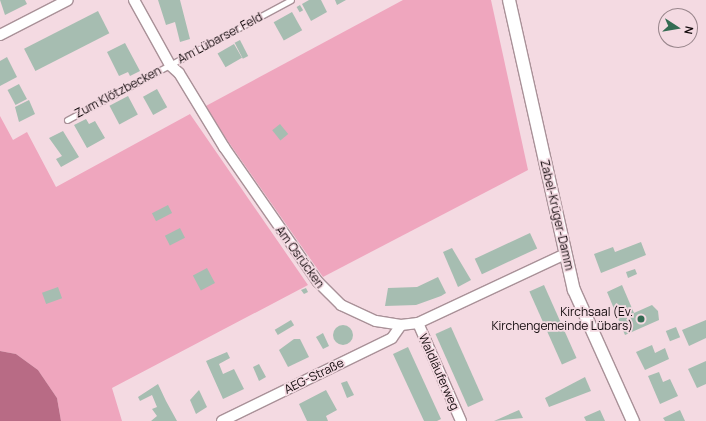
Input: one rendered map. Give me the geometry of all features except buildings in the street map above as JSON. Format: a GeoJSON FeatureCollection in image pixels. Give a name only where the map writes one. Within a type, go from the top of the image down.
{"type":"FeatureCollection","features":[{"type":"Feature","properties":{"kind":"street"},"geometry":{"type":"LineString","coordinates":[[0,36],[68,0]]}},
{"type":"Feature","properties":{"kind":"street","name":"Am Osrücken"},"geometry":{"type":"LineString","coordinates":[[134,0],[170,65],[179,73],[224,147],[324,290],[359,315],[401,325],[418,323],[565,254]]}},
{"type":"Feature","properties":{"kind":"street","name":"Zabel-Krüger-Damm"},"geometry":{"type":"LineString","coordinates":[[510,0],[574,290],[633,421]]}},
{"type":"Feature","properties":{"kind":"street","name":"Waldläuferweg"},"geometry":{"type":"LineString","coordinates":[[418,323],[461,421]]}},
{"type":"Feature","properties":{"kind":"street","name":"AEG-Straße"},"geometry":{"type":"LineString","coordinates":[[222,421],[392,338],[401,325]]}},
{"type":"Feature","properties":{"kind":"lane","name":"Am Lübarser Feld"},"geometry":{"type":"LineString","coordinates":[[170,65],[291,0]]}},
{"type":"Feature","properties":{"kind":"lane","name":"Zum Klötzbecken"},"geometry":{"type":"LineString","coordinates":[[67,120],[170,65]]}},
{"type":"Feature","properties":{"kind":"shaded area"},"geometry":{"type":"Polygon","coordinates":[[[403,0],[491,0],[528,170],[323,277],[204,107],[403,0]]]}},
{"type":"Feature","properties":{"kind":"shaded area"},"geometry":{"type":"Polygon","coordinates":[[[190,114],[308,285],[112,388],[122,421],[61,421],[57,398],[38,370],[16,354],[0,351],[0,116],[13,140],[27,132],[56,187],[190,114]]]}},
{"type":"Feature","properties":{"kind":"shaded area"},"geometry":{"type":"Polygon","coordinates":[[[0,351],[16,354],[38,370],[57,398],[61,421],[0,421],[0,351]]]}},
{"type":"Feature","properties":{"kind":"place","name":"Kirchsaal (Ev. Kirchengemeinde Lübars)"},"geometry":{"type":"Point","coordinates":[641,319]}}]}
